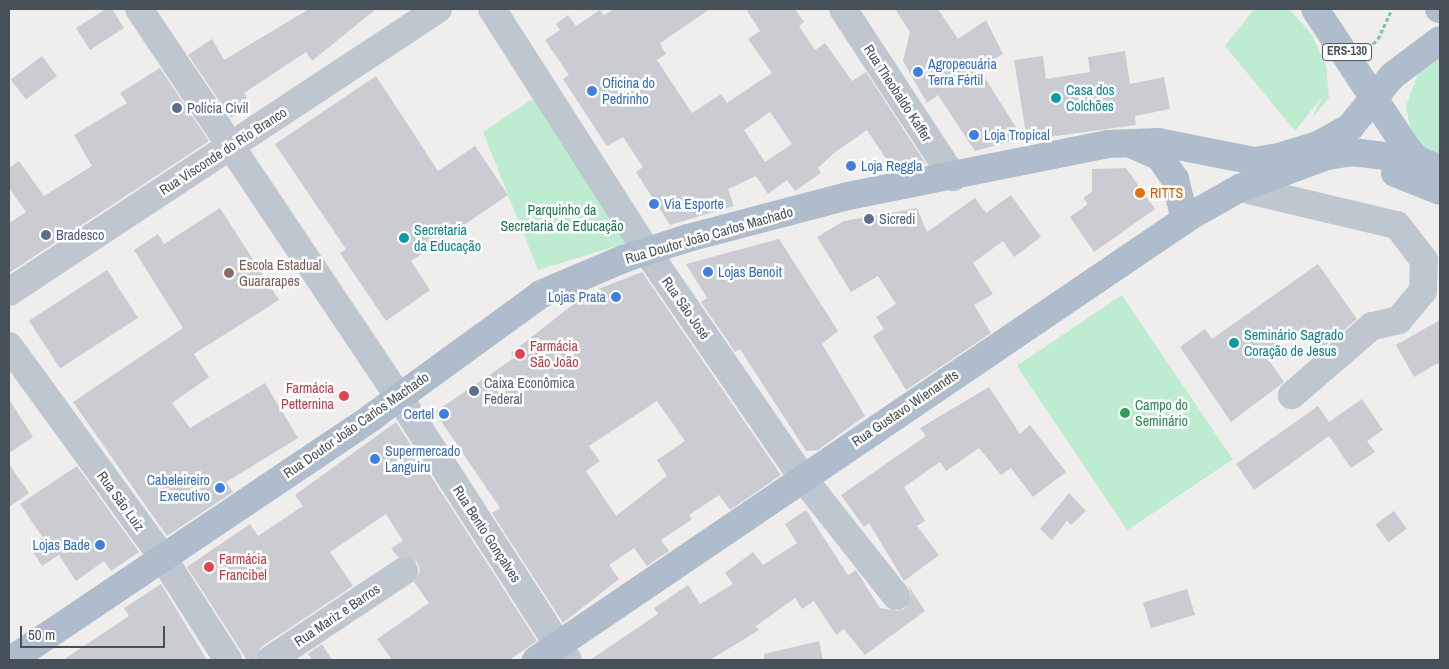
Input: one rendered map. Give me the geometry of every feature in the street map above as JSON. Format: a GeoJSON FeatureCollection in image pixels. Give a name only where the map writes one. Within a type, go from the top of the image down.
{"type":"FeatureCollection","features":[{"type":"Feature","properties":{"kind":"main road","name":"ERS-130"},"geometry":{"type":"LineString","coordinates":[[1318,13],[1354,61],[1374,99],[1398,130],[1429,164],[1440,182]]}},
{"type":"Feature","properties":{"kind":"main road"},"geometry":{"type":"LineString","coordinates":[[1281,165],[1305,149],[1346,114],[1350,95],[1318,13]]}},
{"type":"Feature","properties":{"kind":"main road"},"geometry":{"type":"LineString","coordinates":[[1305,149],[1350,127],[1374,99],[1430,46]]}},
{"type":"Feature","properties":{"kind":"main road"},"geometry":{"type":"LineString","coordinates":[[1398,130],[1400,91],[1430,46]]}},
{"type":"Feature","properties":{"kind":"main road","name":"Rua Doutor João Carlos Machado"},"geometry":{"type":"LineString","coordinates":[[11,660],[399,397],[541,294],[646,250],[848,196],[953,178],[1128,143],[1175,145],[1281,165]]}},
{"type":"Feature","properties":{"kind":"main road"},"geometry":{"type":"LineString","coordinates":[[1128,143],[1160,157],[1175,179],[1184,220]]}},
{"type":"Feature","properties":{"kind":"main road"},"geometry":{"type":"LineString","coordinates":[[1281,165],[1352,152],[1429,164]]}},
{"type":"Feature","properties":{"kind":"main road"},"geometry":{"type":"LineString","coordinates":[[1281,165],[1351,163],[1401,174],[1440,191]]}},
{"type":"Feature","properties":{"kind":"main road","name":"Rua Gustavo Wienandts"},"geometry":{"type":"LineString","coordinates":[[554,655],[802,477],[1184,220],[1281,165]]}},
{"type":"Feature","properties":{"kind":"street","name":"Rua Bento Gonçalves"},"geometry":{"type":"LineString","coordinates":[[139,9],[228,147],[399,397],[554,655]]}},
{"type":"Feature","properties":{"kind":"street","name":"Rua Visconde do Rio Branco"},"geometry":{"type":"LineString","coordinates":[[9,292],[438,9]]}},
{"type":"Feature","properties":{"kind":"street","name":"Rua São José"},"geometry":{"type":"LineString","coordinates":[[492,9],[646,250],[802,477],[896,596]]}},
{"type":"Feature","properties":{"kind":"street","name":"Rua Theobaldo Kaffer"},"geometry":{"type":"LineString","coordinates":[[843,9],[953,178]]}},
{"type":"Feature","properties":{"kind":"street"},"geometry":{"type":"LineString","coordinates":[[1240,188],[1397,224],[1424,260],[1422,291],[1398,320],[1372,326],[1292,395]]}},
{"type":"Feature","properties":{"kind":"street","name":"Rua São Luiz"},"geometry":{"type":"LineString","coordinates":[[9,346],[163,558],[228,660]]}},
{"type":"Feature","properties":{"kind":"street","name":"Rua Mariz e Barros"},"geometry":{"type":"LineString","coordinates":[[270,660],[404,571]]}},
{"type":"Feature","properties":{"kind":"path"},"geometry":{"type":"LineString","coordinates":[[1354,61],[1378,40],[1392,9]]}},
{"type":"Feature","properties":{"kind":"green space"},"geometry":{"type":"Polygon","coordinates":[[[1254,9],[1289,9],[1312,35],[1326,66],[1329,98],[1312,118],[1322,97],[1295,131],[1225,46],[1254,9]]]}},
{"type":"Feature","properties":{"kind":"green space"},"geometry":{"type":"Polygon","coordinates":[[[1440,54],[1440,161],[1427,153],[1411,132],[1406,106],[1419,70],[1440,54]]]}},
{"type":"Feature","properties":{"kind":"green space","name":"Parquinho da Secretaria de Educação"},"geometry":{"type":"Polygon","coordinates":[[[537,96],[626,243],[538,270],[483,132],[537,96]]]}},
{"type":"Feature","properties":{"kind":"green space","name":"Campo do Seminário"},"geometry":{"type":"Polygon","coordinates":[[[1122,295],[1233,459],[1127,530],[1017,366],[1122,295]]]}},
{"type":"Feature","properties":{"kind":"building"},"geometry":{"type":"Polygon","coordinates":[[[106,9],[112,9],[124,28],[90,50],[76,28],[106,9]]]}},
{"type":"Feature","properties":{"kind":"building"},"geometry":{"type":"Polygon","coordinates":[[[309,9],[376,9],[312,61],[306,52],[244,93],[251,105],[231,118],[188,55],[212,39],[224,60],[309,9]]]}},
{"type":"Feature","properties":{"kind":"building"},"geometry":{"type":"Polygon","coordinates":[[[614,9],[710,9],[660,43],[666,54],[657,60],[692,113],[721,94],[727,103],[772,73],[748,39],[760,31],[746,9],[795,9],[804,22],[799,26],[815,50],[825,43],[852,81],[866,72],[926,164],[894,171],[867,130],[834,153],[818,168],[821,173],[795,191],[787,180],[768,194],[756,176],[728,189],[734,206],[670,225],[636,172],[643,167],[623,137],[607,146],[563,79],[569,75],[545,40],[560,30],[556,24],[568,15],[576,26],[600,10],[604,15],[614,9]],[[770,112],[744,130],[765,162],[792,144],[770,112]]]}},
{"type":"Feature","properties":{"kind":"building"},"geometry":{"type":"Polygon","coordinates":[[[895,9],[938,9],[958,39],[986,20],[1003,54],[979,69],[1023,138],[975,151],[938,95],[927,103],[903,61],[910,32],[895,9]]]}},
{"type":"Feature","properties":{"kind":"building"},"geometry":{"type":"Polygon","coordinates":[[[1125,51],[1130,84],[1164,77],[1170,109],[1135,116],[1136,125],[1027,140],[1014,60],[1043,56],[1046,79],[1090,72],[1088,57],[1125,51]]]}},
{"type":"Feature","properties":{"kind":"building"},"geometry":{"type":"Polygon","coordinates":[[[42,56],[57,76],[26,99],[11,79],[42,56]]]}},
{"type":"Feature","properties":{"kind":"building"},"geometry":{"type":"Polygon","coordinates":[[[160,68],[209,141],[9,273],[9,223],[26,212],[9,188],[9,168],[19,161],[44,196],[92,166],[74,135],[127,103],[120,93],[160,68]]]}},
{"type":"Feature","properties":{"kind":"building"},"geometry":{"type":"Polygon","coordinates":[[[376,76],[438,171],[475,146],[508,195],[411,261],[430,290],[386,321],[340,253],[346,249],[275,144],[376,76]]]}},
{"type":"Feature","properties":{"kind":"building"},"geometry":{"type":"Polygon","coordinates":[[[1126,168],[1155,209],[1094,252],[1070,217],[1088,204],[1083,198],[1092,192],[1092,169],[1126,168]]]}},
{"type":"Feature","properties":{"kind":"building"},"geometry":{"type":"Polygon","coordinates":[[[1011,195],[1041,237],[1014,257],[1003,241],[973,263],[993,294],[974,305],[991,333],[906,390],[873,336],[884,329],[876,317],[896,304],[878,276],[851,292],[817,237],[844,221],[917,208],[927,232],[975,198],[986,213],[1011,195]]]}},
{"type":"Feature","properties":{"kind":"building"},"geometry":{"type":"Polygon","coordinates":[[[220,208],[279,300],[194,354],[209,377],[172,403],[190,428],[265,383],[298,438],[226,482],[233,492],[167,536],[73,402],[183,328],[134,250],[158,234],[164,244],[220,208]]]}},
{"type":"Feature","properties":{"kind":"building"},"geometry":{"type":"Polygon","coordinates":[[[779,239],[838,331],[822,344],[865,416],[818,450],[806,451],[740,349],[735,352],[701,302],[707,298],[686,264],[779,239]]]}},
{"type":"Feature","properties":{"kind":"building","name":"Seminário Sagrado Coração de Jesus"},"geometry":{"type":"Polygon","coordinates":[[[1318,264],[1357,319],[1320,350],[1304,328],[1265,355],[1284,382],[1231,422],[1180,347],[1205,329],[1212,339],[1318,264]]]}},
{"type":"Feature","properties":{"kind":"building"},"geometry":{"type":"Polygon","coordinates":[[[107,270],[138,318],[60,368],[29,321],[107,270]]]}},
{"type":"Feature","properties":{"kind":"building"},"geometry":{"type":"Polygon","coordinates":[[[642,272],[781,475],[730,510],[719,495],[689,515],[692,519],[661,540],[669,551],[647,566],[634,548],[609,565],[619,579],[563,623],[492,513],[500,508],[435,412],[514,358],[511,353],[588,293],[642,272]],[[657,401],[589,446],[600,461],[586,471],[616,516],[667,476],[657,460],[685,441],[657,401]]]}},
{"type":"Feature","properties":{"kind":"building"},"geometry":{"type":"Polygon","coordinates":[[[1440,320],[1440,362],[1414,377],[1396,345],[1440,320]]]}},
{"type":"Feature","properties":{"kind":"building"},"geometry":{"type":"Polygon","coordinates":[[[989,387],[1020,434],[1030,425],[1066,472],[1033,497],[1011,468],[1001,475],[979,448],[946,471],[940,462],[904,487],[925,521],[917,526],[939,555],[904,581],[869,523],[864,527],[841,495],[926,436],[920,428],[989,387]]]}},
{"type":"Feature","properties":{"kind":"building"},"geometry":{"type":"Polygon","coordinates":[[[9,399],[33,437],[9,453],[9,399]]]}},
{"type":"Feature","properties":{"kind":"building"},"geometry":{"type":"Polygon","coordinates":[[[1362,399],[1383,430],[1367,441],[1375,452],[1351,468],[1329,436],[1254,490],[1236,464],[1318,406],[1329,422],[1362,399]]]}},
{"type":"Feature","properties":{"kind":"building"},"geometry":{"type":"Polygon","coordinates":[[[396,422],[537,641],[509,660],[392,660],[377,639],[429,603],[414,582],[420,571],[417,562],[398,557],[391,548],[403,541],[386,514],[330,552],[353,586],[261,647],[255,659],[247,660],[187,567],[250,524],[258,536],[303,506],[295,495],[396,422]]]}},
{"type":"Feature","properties":{"kind":"building"},"geometry":{"type":"Polygon","coordinates":[[[9,464],[29,493],[9,507],[9,464]]]}},
{"type":"Feature","properties":{"kind":"building"},"geometry":{"type":"Polygon","coordinates":[[[77,466],[139,552],[111,571],[104,561],[76,581],[59,555],[42,566],[30,547],[43,538],[20,504],[77,466]]]}},
{"type":"Feature","properties":{"kind":"building"},"geometry":{"type":"Polygon","coordinates":[[[1069,493],[1086,511],[1071,525],[1067,521],[1052,540],[1040,529],[1069,493]]]}},
{"type":"Feature","properties":{"kind":"building"},"geometry":{"type":"Polygon","coordinates":[[[806,510],[848,575],[856,570],[880,608],[898,611],[906,608],[911,594],[908,585],[925,611],[865,655],[844,629],[836,635],[814,601],[802,609],[795,598],[756,626],[759,630],[710,660],[590,660],[658,614],[654,608],[688,585],[700,604],[733,584],[725,573],[753,552],[763,565],[797,543],[785,524],[806,510]]]}},
{"type":"Feature","properties":{"kind":"building"},"geometry":{"type":"Polygon","coordinates":[[[1394,511],[1407,529],[1388,542],[1375,525],[1394,511]]]}},
{"type":"Feature","properties":{"kind":"building"},"geometry":{"type":"Polygon","coordinates":[[[161,584],[207,660],[63,660],[129,616],[124,608],[161,584]]]}},
{"type":"Feature","properties":{"kind":"building"},"geometry":{"type":"Polygon","coordinates":[[[1187,589],[1195,615],[1151,628],[1143,602],[1187,589]]]}},
{"type":"Feature","properties":{"kind":"building"},"geometry":{"type":"Polygon","coordinates":[[[819,641],[823,660],[764,660],[764,654],[819,641]]]}},
{"type":"Feature","properties":{"kind":"building"},"geometry":{"type":"Polygon","coordinates":[[[322,644],[332,660],[312,660],[308,654],[322,644]]]}},
{"type":"Feature","properties":{"kind":"place","name":"Agropecuária Terra Fértil"},"geometry":{"type":"Point","coordinates":[918,72]}},
{"type":"Feature","properties":{"kind":"place","name":"Oficina do Pedrinho"},"geometry":{"type":"Point","coordinates":[592,91]}},
{"type":"Feature","properties":{"kind":"place","name":"Casa dos Colchões"},"geometry":{"type":"Point","coordinates":[1056,98]}},
{"type":"Feature","properties":{"kind":"place","name":"Polícia Civil"},"geometry":{"type":"Point","coordinates":[177,108]}},
{"type":"Feature","properties":{"kind":"place","name":"Loja Tropical"},"geometry":{"type":"Point","coordinates":[974,135]}},
{"type":"Feature","properties":{"kind":"place","name":"Loja Reggla"},"geometry":{"type":"Point","coordinates":[851,166]}},
{"type":"Feature","properties":{"kind":"place","name":"RITTS"},"geometry":{"type":"Point","coordinates":[1140,193]}},
{"type":"Feature","properties":{"kind":"place","name":"Via Esporte"},"geometry":{"type":"Point","coordinates":[654,204]}},
{"type":"Feature","properties":{"kind":"place","name":"Sicredi"},"geometry":{"type":"Point","coordinates":[869,219]}},
{"type":"Feature","properties":{"kind":"place","name":"Bradesco"},"geometry":{"type":"Point","coordinates":[46,235]}},
{"type":"Feature","properties":{"kind":"place","name":"Secretaria da Educação"},"geometry":{"type":"Point","coordinates":[404,238]}},
{"type":"Feature","properties":{"kind":"place","name":"Lojas Benoit"},"geometry":{"type":"Point","coordinates":[708,272]}},
{"type":"Feature","properties":{"kind":"place","name":"Escola Estadual Guararapes"},"geometry":{"type":"Point","coordinates":[229,273]}},
{"type":"Feature","properties":{"kind":"place","name":"Lojas Prata"},"geometry":{"type":"Point","coordinates":[616,297]}},
{"type":"Feature","properties":{"kind":"place","name":"Seminário Sagrado Coração de Jesus"},"geometry":{"type":"Point","coordinates":[1234,343]}},
{"type":"Feature","properties":{"kind":"place","name":"Farmácia São João"},"geometry":{"type":"Point","coordinates":[520,354]}},
{"type":"Feature","properties":{"kind":"place","name":"Caixa Econômica Federal"},"geometry":{"type":"Point","coordinates":[474,391]}},
{"type":"Feature","properties":{"kind":"place","name":"Farmácia Petternina"},"geometry":{"type":"Point","coordinates":[344,396]}},
{"type":"Feature","properties":{"kind":"place","name":"Campo do Seminário"},"geometry":{"type":"Point","coordinates":[1125,413]}},
{"type":"Feature","properties":{"kind":"place","name":"Certel"},"geometry":{"type":"Point","coordinates":[444,414]}},
{"type":"Feature","properties":{"kind":"place","name":"Supermercado Languiru"},"geometry":{"type":"Point","coordinates":[375,459]}},
{"type":"Feature","properties":{"kind":"place","name":"Cabeleireiro Executivo"},"geometry":{"type":"Point","coordinates":[220,488]}},
{"type":"Feature","properties":{"kind":"place","name":"Lojas Bade"},"geometry":{"type":"Point","coordinates":[100,545]}},
{"type":"Feature","properties":{"kind":"place","name":"Farmácia Francibel"},"geometry":{"type":"Point","coordinates":[209,567]}}]}
